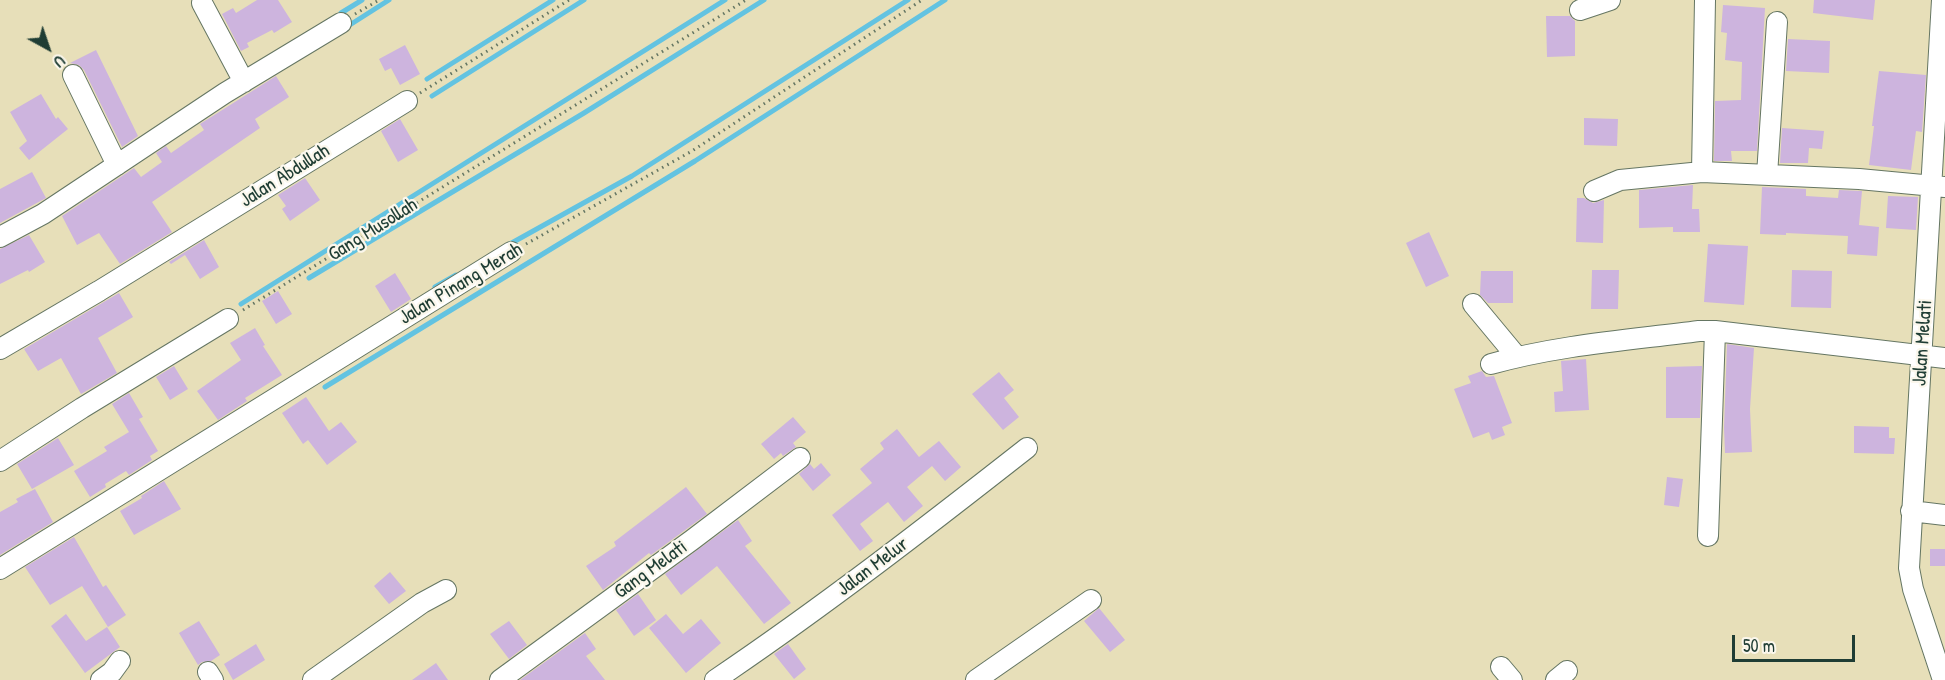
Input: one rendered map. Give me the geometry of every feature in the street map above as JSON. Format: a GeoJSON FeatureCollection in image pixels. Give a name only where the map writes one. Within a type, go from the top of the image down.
{"type":"FeatureCollection","features":[{"type":"Feature","properties":{"kind":"street"},"geometry":{"type":"LineString","coordinates":[[1580,10],[1610,0]]}},
{"type":"Feature","properties":{"kind":"street"},"geometry":{"type":"LineString","coordinates":[[1702,172],[1705,0]]}},
{"type":"Feature","properties":{"kind":"street","name":"Jalan Melati"},"geometry":{"type":"LineString","coordinates":[[1942,0],[1939,186],[1922,355],[1909,568],[1913,589],[1943,680]]}},
{"type":"Feature","properties":{"kind":"street"},"geometry":{"type":"LineString","coordinates":[[202,3],[244,82]]}},
{"type":"Feature","properties":{"kind":"street"},"geometry":{"type":"LineString","coordinates":[[1767,175],[1776,21]]}},
{"type":"Feature","properties":{"kind":"street"},"geometry":{"type":"LineString","coordinates":[[1,235],[43,214],[244,82],[341,23]]}},
{"type":"Feature","properties":{"kind":"street"},"geometry":{"type":"LineString","coordinates":[[73,75],[117,165]]}},
{"type":"Feature","properties":{"kind":"street","name":"Jalan Abdullah"},"geometry":{"type":"LineString","coordinates":[[0,349],[99,291],[407,101]]}},
{"type":"Feature","properties":{"kind":"street"},"geometry":{"type":"LineString","coordinates":[[1594,191],[1620,180],[1702,172],[1859,179],[1939,186]]}},
{"type":"Feature","properties":{"kind":"street","name":"Jalan Pinang Merah"},"geometry":{"type":"LineString","coordinates":[[0,569],[511,252]]}},
{"type":"Feature","properties":{"kind":"street"},"geometry":{"type":"LineString","coordinates":[[1473,304],[1517,357]]}},
{"type":"Feature","properties":{"kind":"street"},"geometry":{"type":"LineString","coordinates":[[0,461],[228,319]]}},
{"type":"Feature","properties":{"kind":"street"},"geometry":{"type":"LineString","coordinates":[[1491,364],[1517,357],[1699,331],[1945,358]]}},
{"type":"Feature","properties":{"kind":"street"},"geometry":{"type":"LineString","coordinates":[[1708,537],[1715,331]]}},
{"type":"Feature","properties":{"kind":"street","name":"Jalan Melur"},"geometry":{"type":"LineString","coordinates":[[716,680],[857,580],[1027,448]]}},
{"type":"Feature","properties":{"kind":"street","name":"Gang Melati"},"geometry":{"type":"LineString","coordinates":[[500,680],[800,458]]}},
{"type":"Feature","properties":{"kind":"street"},"geometry":{"type":"LineString","coordinates":[[1911,511],[1945,515]]}},
{"type":"Feature","properties":{"kind":"street"},"geometry":{"type":"LineString","coordinates":[[313,680],[422,603],[446,590]]}},
{"type":"Feature","properties":{"kind":"street"},"geometry":{"type":"LineString","coordinates":[[976,680],[1091,600]]}},
{"type":"Feature","properties":{"kind":"street"},"geometry":{"type":"LineString","coordinates":[[101,680],[112,672],[120,661]]}},
{"type":"Feature","properties":{"kind":"path"},"geometry":{"type":"LineString","coordinates":[[341,23],[379,0]]}},
{"type":"Feature","properties":{"kind":"path"},"geometry":{"type":"LineString","coordinates":[[407,101],[569,0]]}},
{"type":"Feature","properties":{"kind":"path","name":"Gang Musollah"},"geometry":{"type":"LineString","coordinates":[[228,319],[746,0]]}},
{"type":"Feature","properties":{"kind":"path","name":"Jalan Pinang Merah"},"geometry":{"type":"LineString","coordinates":[[511,252],[692,151],[922,0]]}},
{"type":"Feature","properties":{"kind":"building"},"geometry":{"type":"Polygon","coordinates":[[[257,0],[278,0],[292,22],[274,33],[272,30],[247,43],[249,47],[241,51],[222,14],[233,8],[236,13],[257,0]]]}},
{"type":"Feature","properties":{"kind":"building"},"geometry":{"type":"Polygon","coordinates":[[[1814,0],[1875,0],[1873,20],[1813,13],[1814,0]]]}},
{"type":"Feature","properties":{"kind":"building"},"geometry":{"type":"Polygon","coordinates":[[[1723,5],[1765,8],[1757,151],[1731,151],[1732,161],[1714,161],[1715,101],[1741,100],[1742,62],[1725,60],[1727,33],[1721,32],[1723,5]]]}},
{"type":"Feature","properties":{"kind":"building"},"geometry":{"type":"Polygon","coordinates":[[[1546,16],[1570,16],[1575,21],[1575,56],[1547,57],[1546,16]]]}},
{"type":"Feature","properties":{"kind":"building"},"geometry":{"type":"Polygon","coordinates":[[[1788,39],[1830,41],[1829,73],[1786,71],[1788,39]]]}},
{"type":"Feature","properties":{"kind":"building"},"geometry":{"type":"Polygon","coordinates":[[[405,45],[420,74],[400,85],[391,68],[385,71],[379,59],[405,45]]]}},
{"type":"Feature","properties":{"kind":"building"},"geometry":{"type":"Polygon","coordinates":[[[96,50],[138,136],[122,147],[84,70],[79,65],[70,63],[96,50]]]}},
{"type":"Feature","properties":{"kind":"building"},"geometry":{"type":"Polygon","coordinates":[[[1879,71],[1926,75],[1922,132],[1916,131],[1911,170],[1869,165],[1879,71]]]}},
{"type":"Feature","properties":{"kind":"building"},"geometry":{"type":"Polygon","coordinates":[[[276,76],[289,97],[255,119],[260,128],[152,202],[172,232],[120,264],[99,233],[77,245],[62,216],[134,168],[141,177],[162,162],[156,153],[166,146],[171,153],[204,130],[200,124],[276,76]]]}},
{"type":"Feature","properties":{"kind":"building"},"geometry":{"type":"Polygon","coordinates":[[[41,94],[56,119],[58,117],[68,129],[29,160],[19,148],[27,141],[10,112],[41,94]]]}},
{"type":"Feature","properties":{"kind":"building"},"geometry":{"type":"Polygon","coordinates":[[[1584,118],[1618,119],[1617,146],[1584,145],[1584,118]]]}},
{"type":"Feature","properties":{"kind":"building"},"geometry":{"type":"Polygon","coordinates":[[[400,119],[418,150],[398,162],[381,131],[400,119]]]}},
{"type":"Feature","properties":{"kind":"building"},"geometry":{"type":"Polygon","coordinates":[[[1782,128],[1824,131],[1822,149],[1809,148],[1808,163],[1780,163],[1782,128]]]}},
{"type":"Feature","properties":{"kind":"building"},"geometry":{"type":"Polygon","coordinates":[[[32,172],[46,198],[0,223],[0,189],[32,172]]]}},
{"type":"Feature","properties":{"kind":"building"},"geometry":{"type":"Polygon","coordinates":[[[305,178],[320,200],[290,221],[282,209],[286,206],[278,195],[305,178]]]}},
{"type":"Feature","properties":{"kind":"building"},"geometry":{"type":"Polygon","coordinates":[[[1693,185],[1692,209],[1699,209],[1700,232],[1673,232],[1673,227],[1639,228],[1639,190],[1693,185]]]}},
{"type":"Feature","properties":{"kind":"building"},"geometry":{"type":"Polygon","coordinates":[[[1762,187],[1806,189],[1806,196],[1838,198],[1839,190],[1862,191],[1859,225],[1879,227],[1877,256],[1847,254],[1848,236],[1760,234],[1762,187]]]}},
{"type":"Feature","properties":{"kind":"building"},"geometry":{"type":"Polygon","coordinates":[[[1888,196],[1918,197],[1916,230],[1886,228],[1888,196]]]}},
{"type":"Feature","properties":{"kind":"building"},"geometry":{"type":"Polygon","coordinates":[[[1577,198],[1584,198],[1593,203],[1604,200],[1603,243],[1576,242],[1577,198]]]}},
{"type":"Feature","properties":{"kind":"building"},"geometry":{"type":"Polygon","coordinates":[[[1429,232],[1449,276],[1426,287],[1406,243],[1429,232]]]}},
{"type":"Feature","properties":{"kind":"building"},"geometry":{"type":"Polygon","coordinates":[[[29,235],[45,262],[29,272],[28,270],[0,284],[0,249],[29,235]]]}},
{"type":"Feature","properties":{"kind":"building"},"geometry":{"type":"Polygon","coordinates":[[[204,240],[219,267],[200,279],[185,255],[171,264],[169,262],[204,240]]]}},
{"type":"Feature","properties":{"kind":"building"},"geometry":{"type":"Polygon","coordinates":[[[1708,244],[1748,246],[1744,305],[1704,302],[1708,244]]]}},
{"type":"Feature","properties":{"kind":"building"},"geometry":{"type":"Polygon","coordinates":[[[1592,270],[1619,270],[1618,309],[1591,309],[1592,270]]]}},
{"type":"Feature","properties":{"kind":"building"},"geometry":{"type":"Polygon","coordinates":[[[1792,270],[1832,271],[1831,308],[1791,307],[1792,270]]]}},
{"type":"Feature","properties":{"kind":"building"},"geometry":{"type":"Polygon","coordinates":[[[1481,271],[1513,271],[1513,303],[1488,303],[1480,295],[1481,271]]]}},
{"type":"Feature","properties":{"kind":"building"},"geometry":{"type":"Polygon","coordinates":[[[395,273],[411,299],[391,312],[375,286],[395,273]]]}},
{"type":"Feature","properties":{"kind":"building"},"geometry":{"type":"Polygon","coordinates":[[[278,291],[292,314],[276,324],[262,301],[278,291]]]}},
{"type":"Feature","properties":{"kind":"building"},"geometry":{"type":"Polygon","coordinates":[[[119,293],[133,317],[98,338],[117,373],[81,394],[61,358],[38,371],[24,349],[119,293]]]}},
{"type":"Feature","properties":{"kind":"building"},"geometry":{"type":"Polygon","coordinates":[[[255,328],[265,345],[263,346],[282,375],[245,398],[247,401],[218,420],[197,391],[241,360],[230,343],[255,328]]]}},
{"type":"Feature","properties":{"kind":"building"},"geometry":{"type":"Polygon","coordinates":[[[1727,344],[1754,348],[1750,409],[1752,452],[1725,453],[1727,344]]]}},
{"type":"Feature","properties":{"kind":"building"},"geometry":{"type":"Polygon","coordinates":[[[1586,359],[1589,410],[1555,412],[1554,392],[1563,391],[1561,361],[1586,359]]]}},
{"type":"Feature","properties":{"kind":"building"},"geometry":{"type":"Polygon","coordinates":[[[174,366],[188,389],[170,400],[156,377],[174,366]]]}},
{"type":"Feature","properties":{"kind":"building"},"geometry":{"type":"Polygon","coordinates":[[[1702,366],[1700,418],[1666,418],[1666,367],[1702,366]]]}},
{"type":"Feature","properties":{"kind":"building"},"geometry":{"type":"Polygon","coordinates":[[[1482,371],[1486,377],[1494,376],[1512,423],[1502,427],[1505,435],[1492,440],[1489,432],[1473,438],[1454,389],[1471,383],[1468,376],[1482,371]]]}},
{"type":"Feature","properties":{"kind":"building"},"geometry":{"type":"Polygon","coordinates":[[[999,372],[1014,390],[1004,398],[1019,417],[1003,430],[972,394],[999,372]]]}},
{"type":"Feature","properties":{"kind":"building"},"geometry":{"type":"Polygon","coordinates":[[[129,393],[143,417],[139,419],[158,451],[150,456],[152,460],[129,475],[126,471],[90,497],[74,471],[107,451],[104,447],[129,432],[112,404],[129,393]]]}},
{"type":"Feature","properties":{"kind":"building"},"geometry":{"type":"Polygon","coordinates":[[[306,397],[329,431],[341,422],[357,442],[327,465],[308,440],[303,444],[282,413],[306,397]]]}},
{"type":"Feature","properties":{"kind":"building"},"geometry":{"type":"Polygon","coordinates":[[[793,417],[806,432],[793,443],[796,447],[783,456],[781,453],[774,459],[761,444],[793,417]]]}},
{"type":"Feature","properties":{"kind":"building"},"geometry":{"type":"Polygon","coordinates":[[[1854,426],[1889,427],[1889,438],[1895,438],[1894,454],[1854,453],[1854,426]]]}},
{"type":"Feature","properties":{"kind":"building"},"geometry":{"type":"Polygon","coordinates":[[[897,429],[919,457],[939,441],[961,467],[945,481],[932,466],[907,487],[923,506],[904,522],[888,502],[860,524],[873,541],[860,551],[832,515],[872,483],[860,469],[884,449],[880,443],[897,429]]]}},
{"type":"Feature","properties":{"kind":"building"},"geometry":{"type":"Polygon","coordinates":[[[58,438],[74,465],[32,489],[17,464],[58,438]]]}},
{"type":"Feature","properties":{"kind":"building"},"geometry":{"type":"Polygon","coordinates":[[[821,463],[831,475],[813,491],[799,474],[810,464],[814,469],[821,463]]]}},
{"type":"Feature","properties":{"kind":"building"},"geometry":{"type":"Polygon","coordinates":[[[1667,477],[1683,479],[1679,507],[1664,505],[1667,477]]]}},
{"type":"Feature","properties":{"kind":"building"},"geometry":{"type":"Polygon","coordinates":[[[164,481],[181,509],[134,535],[120,511],[164,481]]]}},
{"type":"Feature","properties":{"kind":"building"},"geometry":{"type":"Polygon","coordinates":[[[686,487],[707,514],[651,555],[649,553],[603,590],[586,566],[616,546],[614,542],[686,487]]]}},
{"type":"Feature","properties":{"kind":"building"},"geometry":{"type":"Polygon","coordinates":[[[35,489],[53,522],[0,555],[0,512],[18,502],[16,499],[35,489]]]}},
{"type":"Feature","properties":{"kind":"building"},"geometry":{"type":"Polygon","coordinates":[[[738,520],[752,541],[745,546],[791,603],[764,624],[717,566],[681,595],[665,574],[738,520]]]}},
{"type":"Feature","properties":{"kind":"building"},"geometry":{"type":"Polygon","coordinates":[[[74,537],[103,587],[106,585],[126,615],[108,627],[82,586],[50,605],[25,567],[74,537]]]}},
{"type":"Feature","properties":{"kind":"building"},"geometry":{"type":"Polygon","coordinates":[[[1930,549],[1945,549],[1945,566],[1930,566],[1930,549]]]}},
{"type":"Feature","properties":{"kind":"building"},"geometry":{"type":"Polygon","coordinates":[[[390,572],[406,591],[389,604],[374,586],[390,572]]]}},
{"type":"Feature","properties":{"kind":"building"},"geometry":{"type":"Polygon","coordinates":[[[638,594],[656,620],[634,636],[616,610],[638,594]]]}},
{"type":"Feature","properties":{"kind":"building"},"geometry":{"type":"Polygon","coordinates":[[[1099,608],[1125,640],[1110,652],[1084,621],[1099,608]]]}},
{"type":"Feature","properties":{"kind":"building"},"geometry":{"type":"Polygon","coordinates":[[[66,614],[86,641],[107,627],[120,647],[85,673],[51,626],[66,614]]]}},
{"type":"Feature","properties":{"kind":"building"},"geometry":{"type":"Polygon","coordinates":[[[666,614],[683,634],[701,619],[721,643],[686,673],[649,628],[666,614]]]}},
{"type":"Feature","properties":{"kind":"building"},"geometry":{"type":"Polygon","coordinates":[[[199,621],[220,655],[198,665],[179,633],[199,621]]]}},
{"type":"Feature","properties":{"kind":"building"},"geometry":{"type":"Polygon","coordinates":[[[509,621],[527,645],[509,659],[490,634],[509,621]]]}},
{"type":"Feature","properties":{"kind":"building"},"geometry":{"type":"Polygon","coordinates":[[[585,633],[596,649],[586,656],[605,680],[520,680],[585,633]]]}},
{"type":"Feature","properties":{"kind":"building"},"geometry":{"type":"Polygon","coordinates":[[[256,644],[265,660],[233,680],[224,664],[256,644]]]}},
{"type":"Feature","properties":{"kind":"building"},"geometry":{"type":"Polygon","coordinates":[[[788,644],[806,669],[794,679],[774,654],[788,644]]]}},
{"type":"Feature","properties":{"kind":"building"},"geometry":{"type":"Polygon","coordinates":[[[436,663],[448,680],[412,680],[436,663]]]}},
{"type":"Feature","properties":{"kind":"waterway"},"geometry":{"type":"LineString","coordinates":[[341,13],[362,0]]}},
{"type":"Feature","properties":{"kind":"waterway"},"geometry":{"type":"LineString","coordinates":[[345,28],[389,0]]}},
{"type":"Feature","properties":{"kind":"waterway"},"geometry":{"type":"LineString","coordinates":[[427,79],[553,0]]}},
{"type":"Feature","properties":{"kind":"waterway"},"geometry":{"type":"LineString","coordinates":[[432,96],[584,0]]}},
{"type":"Feature","properties":{"kind":"waterway"},"geometry":{"type":"LineString","coordinates":[[241,304],[725,0]]}},
{"type":"Feature","properties":{"kind":"waterway"},"geometry":{"type":"LineString","coordinates":[[309,278],[584,113],[764,0]]}},
{"type":"Feature","properties":{"kind":"waterway"},"geometry":{"type":"LineString","coordinates":[[508,245],[632,176],[908,0]]}},
{"type":"Feature","properties":{"kind":"waterway"},"geometry":{"type":"LineString","coordinates":[[325,387],[695,161],[945,0]]}},
{"type":"Feature","properties":{"kind":"waterway"},"geometry":{"type":"LineString","coordinates":[[435,287],[456,275]]}}]}
